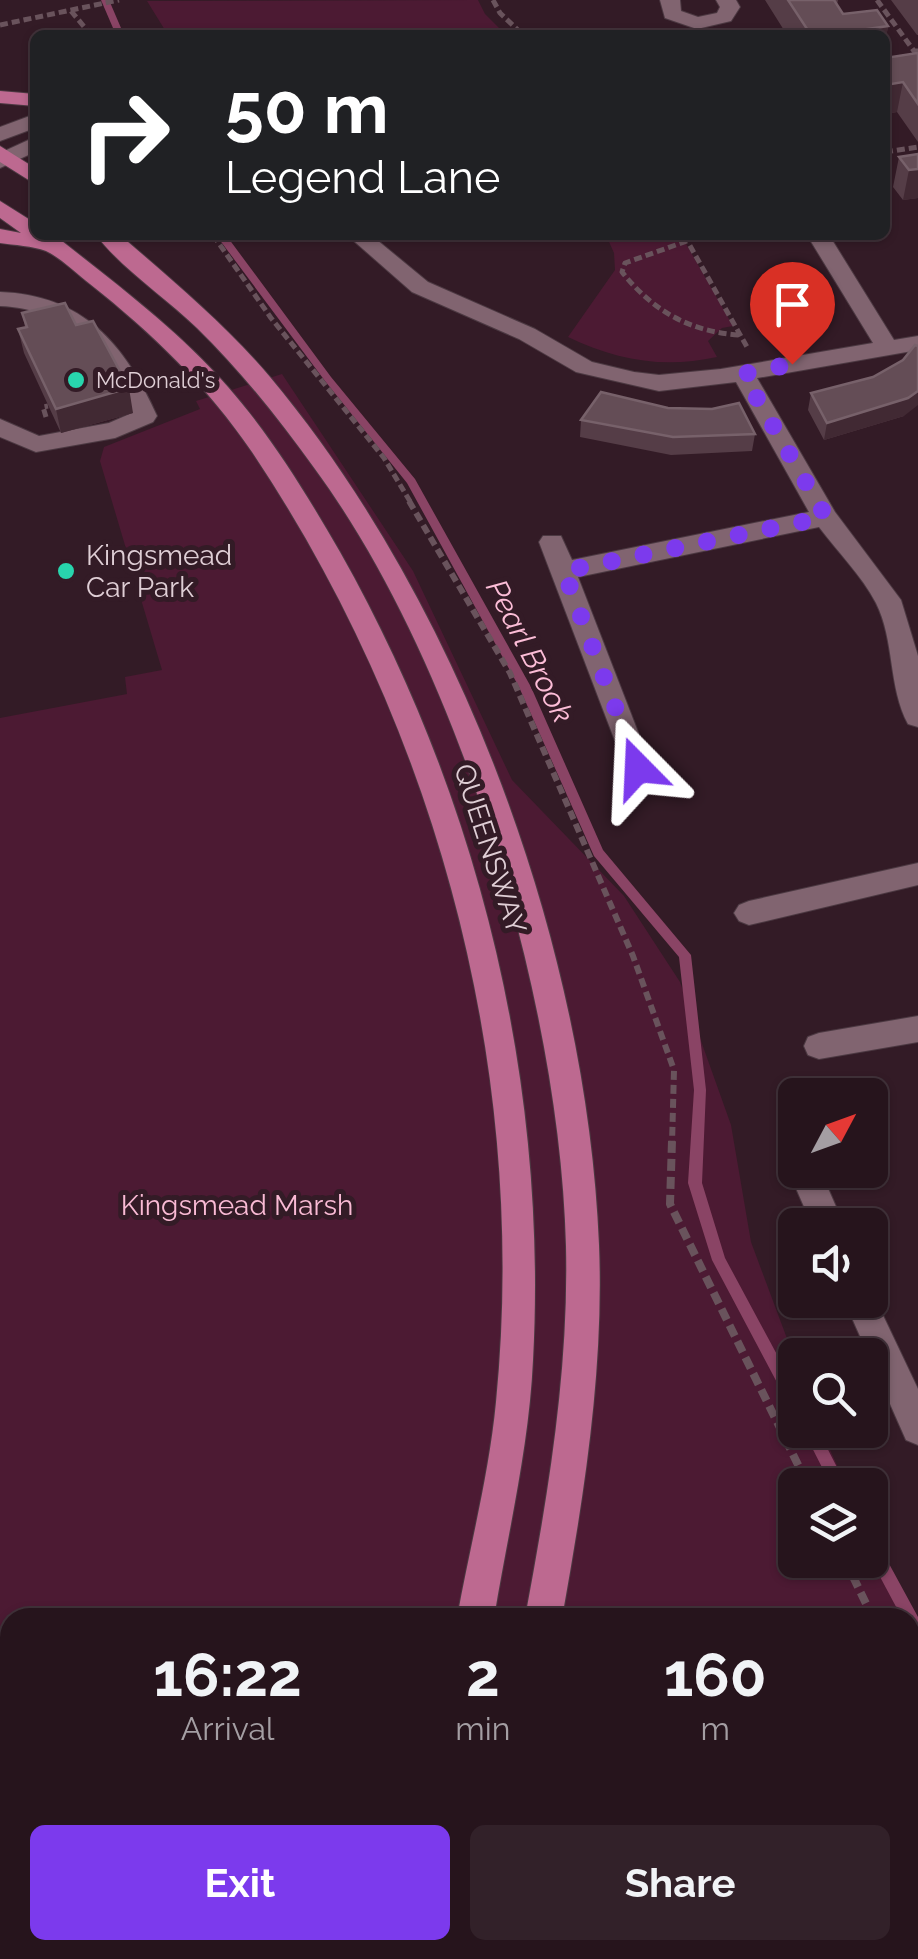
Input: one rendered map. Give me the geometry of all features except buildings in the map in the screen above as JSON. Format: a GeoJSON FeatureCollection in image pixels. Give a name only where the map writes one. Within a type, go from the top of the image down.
{"type":"FeatureCollection","features":[{"type":"Feature","properties":{"kind":"highway"},"geometry":{"type":"LineString","coordinates":[[0,97],[30,100]]}},
{"type":"Feature","properties":{"kind":"highway"},"geometry":{"type":"LineString","coordinates":[[2,152],[30,174]]}},
{"type":"Feature","properties":{"kind":"highway","name":"QUEENSWAY"},"geometry":{"type":"LineString","coordinates":[[0,208],[30,229]]}},
{"type":"Feature","properties":{"kind":"highway"},"geometry":{"type":"LineString","coordinates":[[0,236],[30,237]]}},
{"type":"Feature","properties":{"kind":"highway","name":"QUEENSWAY"},"geometry":{"type":"LineString","coordinates":[[45,240],[116,292],[225,400],[313,528],[378,658],[435,793],[491,982],[510,1119],[518,1236],[513,1406],[477,1608]]}},
{"type":"Feature","properties":{"kind":"highway","name":"QUEENSWAY"},"geometry":{"type":"LineString","coordinates":[[113,240],[218,335],[262,383],[341,489],[380,552],[426,643],[482,772],[516,868],[544,970],[579,1193],[582,1292],[574,1426],[545,1608]]}},
{"type":"Feature","properties":{"kind":"street"},"geometry":{"type":"LineString","coordinates":[[670,0],[672,14],[700,29],[724,17],[730,7],[726,0]]}},
{"type":"Feature","properties":{"kind":"street"},"geometry":{"type":"LineString","coordinates":[[2,152],[30,125]]}},
{"type":"Feature","properties":{"kind":"street"},"geometry":{"type":"LineString","coordinates":[[2,152],[30,144]]}},
{"type":"Feature","properties":{"kind":"street"},"geometry":{"type":"LineString","coordinates":[[364,240],[420,286],[527,334],[584,367],[620,378],[660,383],[751,372],[918,342]]}},
{"type":"Feature","properties":{"kind":"street"},"geometry":{"type":"LineString","coordinates":[[821,240],[888,348]]}},
{"type":"Feature","properties":{"kind":"street"},"geometry":{"type":"LineString","coordinates":[[0,299],[36,301],[64,312],[103,344],[146,416],[116,430],[36,444],[0,428]]}},
{"type":"Feature","properties":{"kind":"street"},"geometry":{"type":"LineString","coordinates":[[0,312],[28,320],[64,312]]}},
{"type":"Feature","properties":{"kind":"street"},"geometry":{"type":"LineString","coordinates":[[751,372],[826,517],[888,600],[904,651],[912,706],[918,717]]}},
{"type":"Feature","properties":{"kind":"street"},"geometry":{"type":"LineString","coordinates":[[0,404],[0,415]]}},
{"type":"Feature","properties":{"kind":"street"},"geometry":{"type":"LineString","coordinates":[[564,571],[826,517]]}},
{"type":"Feature","properties":{"kind":"street"},"geometry":{"type":"LineString","coordinates":[[552,542],[638,768]]}},
{"type":"Feature","properties":{"kind":"street"},"geometry":{"type":"LineString","coordinates":[[888,600],[918,594]]}},
{"type":"Feature","properties":{"kind":"street"},"geometry":{"type":"LineString","coordinates":[[749,913],[918,874]]}},
{"type":"Feature","properties":{"kind":"street"},"geometry":{"type":"LineString","coordinates":[[819,1046],[918,1029]]}},
{"type":"Feature","properties":{"kind":"street"},"geometry":{"type":"LineString","coordinates":[[868,1318],[918,1428]]}},
{"type":"Feature","properties":{"kind":"path"},"geometry":{"type":"LineString","coordinates":[[0,24],[119,0]]}},
{"type":"Feature","properties":{"kind":"path"},"geometry":{"type":"LineString","coordinates":[[493,0],[518,30]]}},
{"type":"Feature","properties":{"kind":"path"},"geometry":{"type":"LineString","coordinates":[[867,0],[878,2],[914,51],[918,51]]}},
{"type":"Feature","properties":{"kind":"path"},"geometry":{"type":"LineString","coordinates":[[71,11],[86,30]]}},
{"type":"Feature","properties":{"kind":"path"},"geometry":{"type":"LineString","coordinates":[[890,151],[918,147]]}},
{"type":"Feature","properties":{"kind":"path"},"geometry":{"type":"LineString","coordinates":[[898,150],[906,162]]}},
{"type":"Feature","properties":{"kind":"path"},"geometry":{"type":"LineString","coordinates":[[215,240],[270,318],[384,458],[510,672],[632,956],[674,1070],[670,1204],[800,1468]]}},
{"type":"Feature","properties":{"kind":"path"},"geometry":{"type":"LineString","coordinates":[[679,240],[625,263],[622,272],[672,319],[720,335],[740,335]]}},
{"type":"Feature","properties":{"kind":"path"},"geometry":{"type":"LineString","coordinates":[[686,240],[740,335],[751,372]]}},
{"type":"Feature","properties":{"kind":"path"},"geometry":{"type":"LineString","coordinates":[[854,1578],[868,1608]]}},
{"type":"Feature","properties":{"kind":"green space"},"geometry":{"type":"Polygon","coordinates":[[[478,0],[501,30],[165,30],[147,1],[478,0]]]}},
{"type":"Feature","properties":{"kind":"green space"},"geometry":{"type":"Polygon","coordinates":[[[608,240],[684,240],[733,326],[722,328],[708,341],[717,357],[678,362],[640,360],[604,352],[568,337],[615,270],[608,240]]]}},
{"type":"Feature","properties":{"kind":"green space","name":"Kingsmead Marsh"},"geometry":{"type":"Polygon","coordinates":[[[282,374],[413,571],[512,780],[624,896],[680,982],[731,1125],[751,1242],[787,1338],[778,1338],[778,1448],[829,1448],[838,1468],[778,1468],[778,1578],[888,1578],[888,1572],[906,1608],[0,1608],[0,718],[127,694],[125,677],[162,670],[100,461],[104,447],[200,409],[196,401],[282,374]]]}},
{"type":"Feature","properties":{"kind":"waterway","name":"Pearl Brook"},"geometry":{"type":"LineString","coordinates":[[105,0],[118,30]]}},
{"type":"Feature","properties":{"kind":"waterway","name":"Pearl Brook"},"geometry":{"type":"LineString","coordinates":[[225,240],[328,379],[411,481],[525,687],[598,853],[685,955],[700,1090],[695,1183],[719,1260],[778,1370]]}},
{"type":"Feature","properties":{"kind":"waterway","name":"Pearl Brook"},"geometry":{"type":"LineString","coordinates":[[819,1448],[830,1468]]}},
{"type":"Feature","properties":{"kind":"waterway","name":"Pearl Brook"},"geometry":{"type":"LineString","coordinates":[[888,1576],[905,1608]]}},
{"type":"Feature","properties":{"kind":"place","name":"McDonald's"},"geometry":{"type":"Point","coordinates":[76,380]}},
{"type":"Feature","properties":{"kind":"place","name":"Kingsmead Car Park"},"geometry":{"type":"Point","coordinates":[66,571]}},
{"type":"Feature","properties":{"kind":"route"},"geometry":{"type":"LineString","coordinates":[[638,768],[564,571],[826,517],[743,374],[792,364]]}}]}
